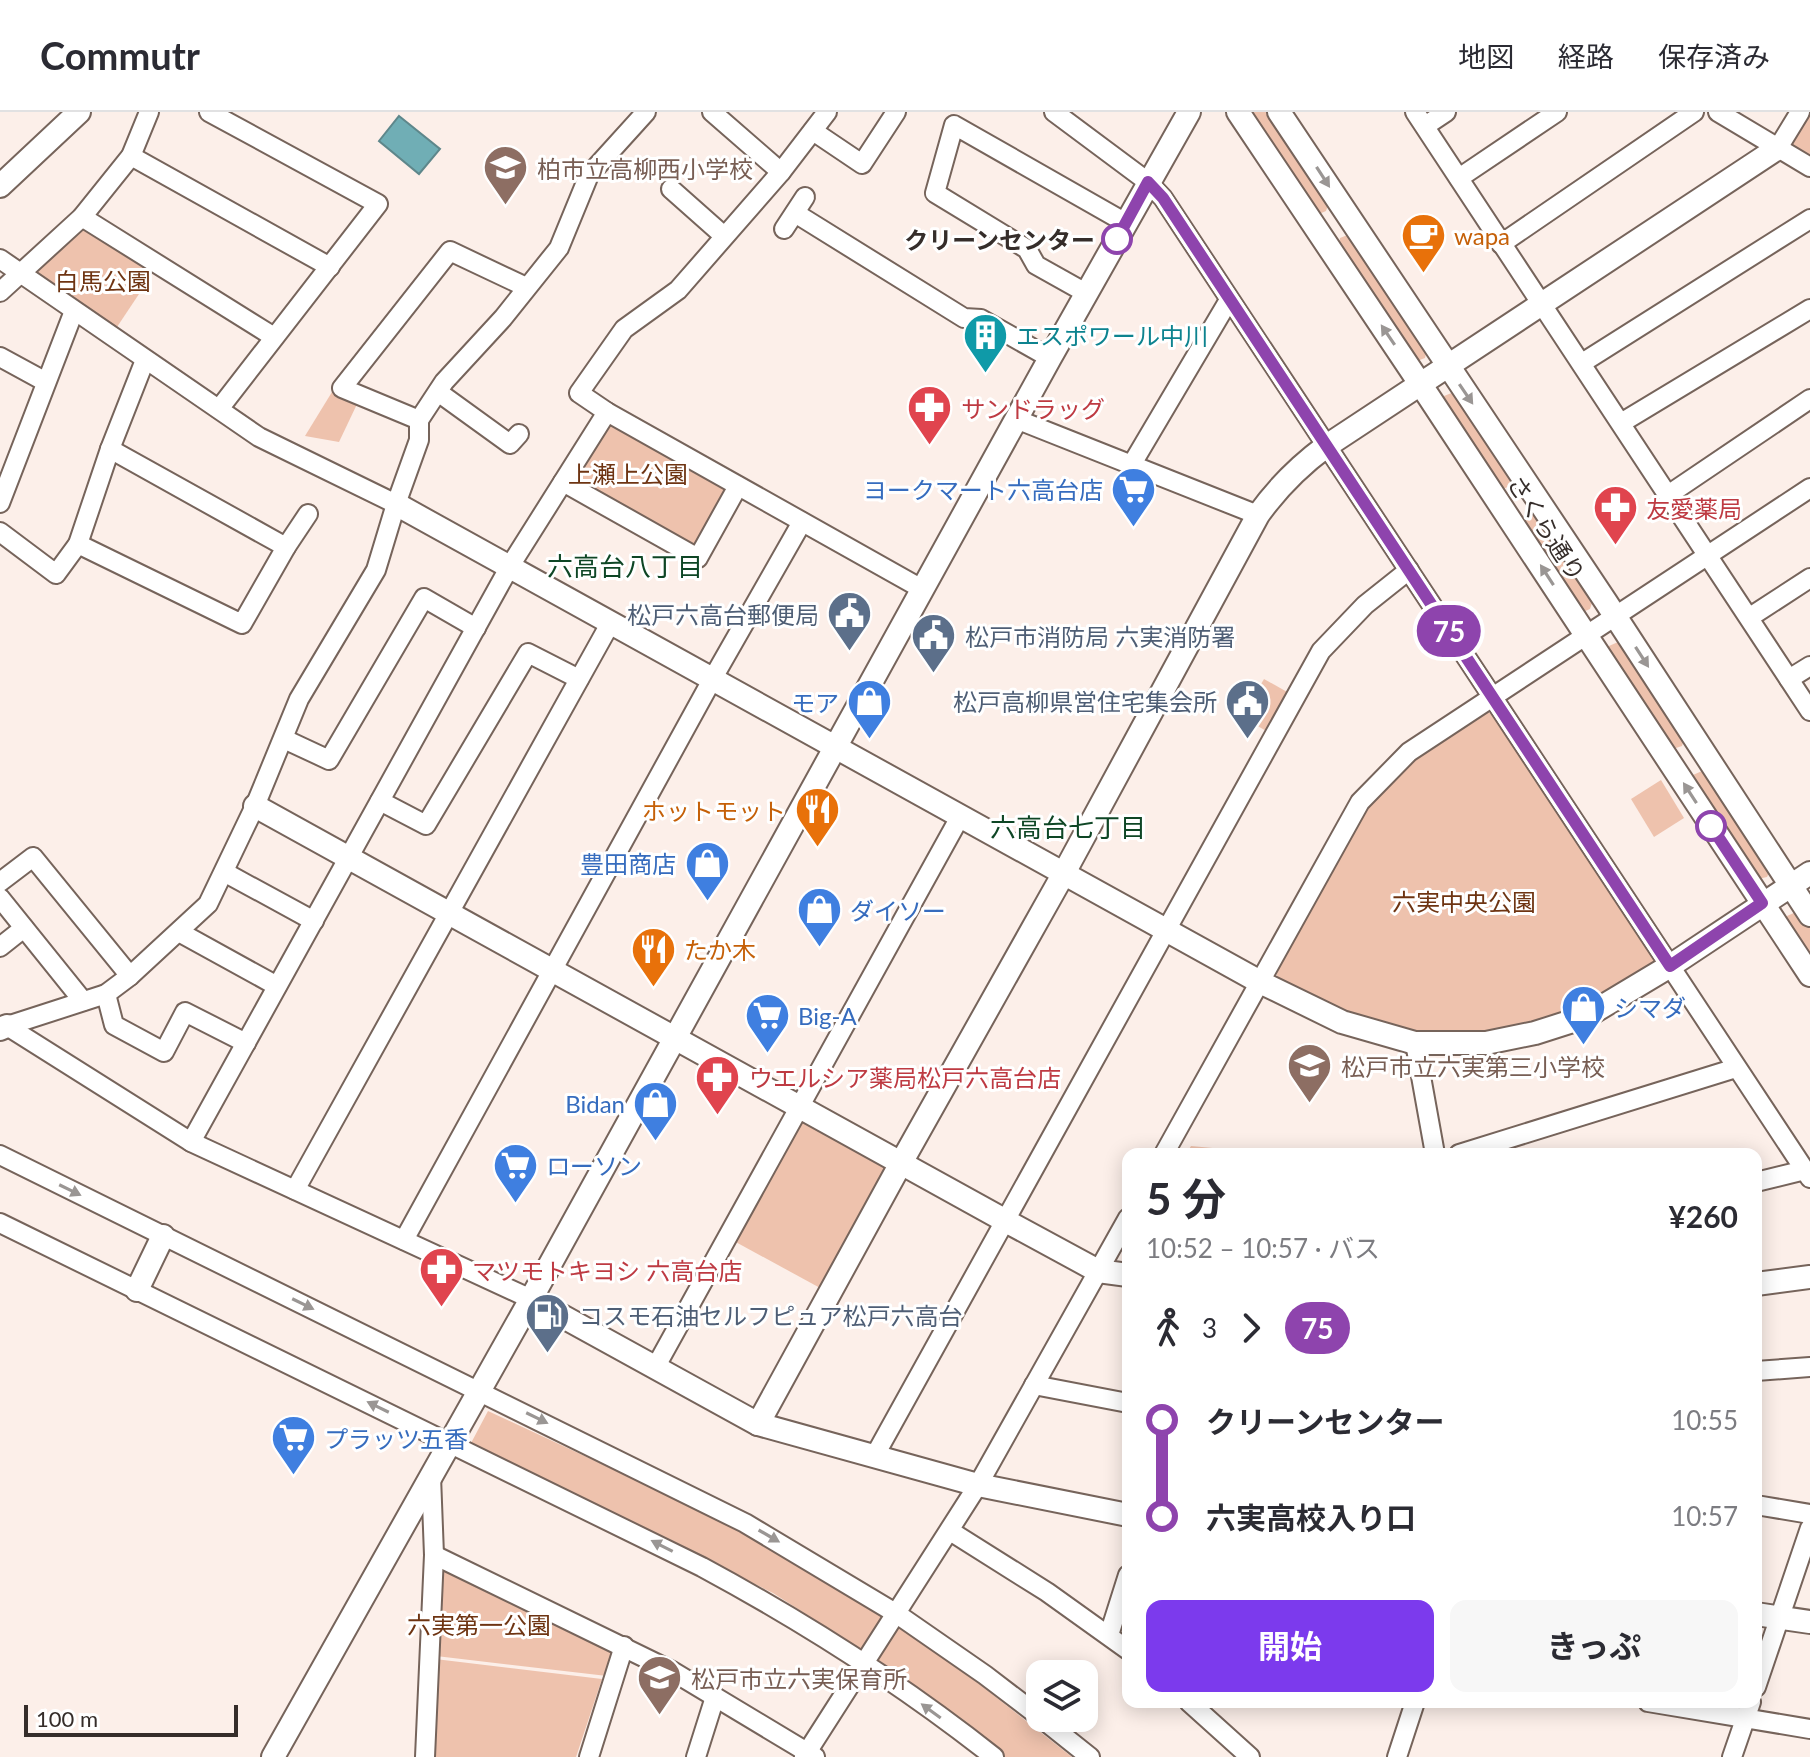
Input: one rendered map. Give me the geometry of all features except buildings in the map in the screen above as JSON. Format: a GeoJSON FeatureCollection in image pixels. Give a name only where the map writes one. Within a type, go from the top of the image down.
{"type":"FeatureCollection","features":[{"type":"Feature","properties":{"kind":"street"},"geometry":{"type":"LineString","coordinates":[[0,186],[79,112]]}},
{"type":"Feature","properties":{"kind":"street"},"geometry":{"type":"LineString","coordinates":[[0,292],[82,217],[131,156],[149,112]]}},
{"type":"Feature","properties":{"kind":"street"},"geometry":{"type":"LineString","coordinates":[[209,112],[240,119],[378,204],[219,409]]}},
{"type":"Feature","properties":{"kind":"street"},"geometry":{"type":"LineString","coordinates":[[3,1028],[106,994],[208,904],[255,806],[299,699],[376,570],[419,440],[419,420],[461,362],[503,318],[559,248],[589,175],[646,112]]}},
{"type":"Feature","properties":{"kind":"street"},"geometry":{"type":"LineString","coordinates":[[712,112],[781,172]]}},
{"type":"Feature","properties":{"kind":"street"},"geometry":{"type":"LineString","coordinates":[[827,112],[781,172],[678,290],[624,329],[579,393],[607,412],[922,589]]}},
{"type":"Feature","properties":{"kind":"street"},"geometry":{"type":"LineString","coordinates":[[813,131],[862,164],[896,112]]}},
{"type":"Feature","properties":{"kind":"street"},"geometry":{"type":"LineString","coordinates":[[1054,112],[1148,182],[1163,198],[1808,1174],[1762,1181]]}},
{"type":"Feature","properties":{"kind":"street"},"geometry":{"type":"LineString","coordinates":[[273,1757],[531,1299],[1016,419],[1189,112]]}},
{"type":"Feature","properties":{"kind":"street","name":"さくら通り"},"geometry":{"type":"LineString","coordinates":[[1238,112],[1810,975]]}},
{"type":"Feature","properties":{"kind":"street","name":"さくら通り"},"geometry":{"type":"LineString","coordinates":[[1279,112],[1616,617],[1810,915]]}},
{"type":"Feature","properties":{"kind":"street"},"geometry":{"type":"LineString","coordinates":[[1446,112],[1420,119],[1810,711]]}},
{"type":"Feature","properties":{"kind":"street"},"geometry":{"type":"LineString","coordinates":[[1459,178],[1557,112]]}},
{"type":"Feature","properties":{"kind":"street"},"geometry":{"type":"LineString","coordinates":[[1501,244],[1694,112]]}},
{"type":"Feature","properties":{"kind":"street"},"geometry":{"type":"LineString","coordinates":[[1718,112],[1810,167]]}},
{"type":"Feature","properties":{"kind":"street"},"geometry":{"type":"LineString","coordinates":[[758,1424],[1064,873],[1258,515],[1276,490],[1295,470],[1325,447],[1778,148],[1800,112]]}},
{"type":"Feature","properties":{"kind":"street"},"geometry":{"type":"LineString","coordinates":[[1086,293],[1036,265],[1027,249],[935,193],[954,125],[1126,223]]}},
{"type":"Feature","properties":{"kind":"street"},"geometry":{"type":"LineString","coordinates":[[131,156],[330,267]]}},
{"type":"Feature","properties":{"kind":"street"},"geometry":{"type":"LineString","coordinates":[[671,189],[724,236]]}},
{"type":"Feature","properties":{"kind":"street"},"geometry":{"type":"LineString","coordinates":[[784,229],[800,205],[964,318],[981,319],[1050,358]]}},
{"type":"Feature","properties":{"kind":"street"},"geometry":{"type":"LineString","coordinates":[[82,217],[274,337]]}},
{"type":"Feature","properties":{"kind":"street"},"geometry":{"type":"LineString","coordinates":[[1582,363],[1810,219]]}},
{"type":"Feature","properties":{"kind":"street"},"geometry":{"type":"LineString","coordinates":[[419,420],[342,388],[450,251],[526,287]]}},
{"type":"Feature","properties":{"kind":"street"},"geometry":{"type":"LineString","coordinates":[[0,259],[259,437],[396,504],[1260,982],[1342,1022],[1415,1043],[1486,1043],[1535,1033],[1585,1017],[1670,966],[1810,873]]}},
{"type":"Feature","properties":{"kind":"street"},"geometry":{"type":"LineString","coordinates":[[1132,464],[1229,300]]}},
{"type":"Feature","properties":{"kind":"street"},"geometry":{"type":"LineString","coordinates":[[1621,423],[1810,309]]}},
{"type":"Feature","properties":{"kind":"street"},"geometry":{"type":"LineString","coordinates":[[0,503],[6,470],[74,311]]}},
{"type":"Feature","properties":{"kind":"street"},"geometry":{"type":"LineString","coordinates":[[0,357],[46,382]]}},
{"type":"Feature","properties":{"kind":"street"},"geometry":{"type":"LineString","coordinates":[[0,532],[56,574],[78,544],[110,449],[145,360]]}},
{"type":"Feature","properties":{"kind":"street"},"geometry":{"type":"LineString","coordinates":[[438,392],[510,444],[519,434]]}},
{"type":"Feature","properties":{"kind":"street"},"geometry":{"type":"LineString","coordinates":[[1668,495],[1810,399]]}},
{"type":"Feature","properties":{"kind":"street"},"geometry":{"type":"LineString","coordinates":[[191,1142],[510,566],[607,412]]}},
{"type":"Feature","properties":{"kind":"street"},"geometry":{"type":"LineString","coordinates":[[1016,419],[1258,515]]}},
{"type":"Feature","properties":{"kind":"street"},"geometry":{"type":"LineString","coordinates":[[110,449],[286,547]]}},
{"type":"Feature","properties":{"kind":"street"},"geometry":{"type":"LineString","coordinates":[[563,482],[698,558],[738,486]]}},
{"type":"Feature","properties":{"kind":"street"},"geometry":{"type":"LineString","coordinates":[[1167,1148],[1360,802],[1409,752],[1810,488]]}},
{"type":"Feature","properties":{"kind":"street"},"geometry":{"type":"LineString","coordinates":[[78,544],[242,624],[308,514]]}},
{"type":"Feature","properties":{"kind":"street"},"geometry":{"type":"LineString","coordinates":[[404,1240],[802,522]]}},
{"type":"Feature","properties":{"kind":"street"},"geometry":{"type":"LineString","coordinates":[[874,1457],[1321,651],[1365,605],[1409,570]]}},
{"type":"Feature","properties":{"kind":"street"},"geometry":{"type":"LineString","coordinates":[[1750,617],[1810,578]]}},
{"type":"Feature","properties":{"kind":"street"},"geometry":{"type":"LineString","coordinates":[[284,739],[329,760],[424,598],[476,628]]}},
{"type":"Feature","properties":{"kind":"street"},"geometry":{"type":"LineString","coordinates":[[295,1190],[611,622]]}},
{"type":"Feature","properties":{"kind":"street"},"geometry":{"type":"LineString","coordinates":[[380,801],[426,825],[528,653],[579,679]]}},
{"type":"Feature","properties":{"kind":"street"},"geometry":{"type":"LineString","coordinates":[[1789,679],[1810,666]]}},
{"type":"Feature","properties":{"kind":"street"},"geometry":{"type":"LineString","coordinates":[[255,806],[1098,1271],[1122,1274]]}},
{"type":"Feature","properties":{"kind":"street"},"geometry":{"type":"LineString","coordinates":[[655,1368],[961,815]]}},
{"type":"Feature","properties":{"kind":"street"},"geometry":{"type":"LineString","coordinates":[[0,882],[33,857],[130,976]]}},
{"type":"Feature","properties":{"kind":"street"},"geometry":{"type":"LineString","coordinates":[[224,872],[314,921]]}},
{"type":"Feature","properties":{"kind":"street"},"geometry":{"type":"LineString","coordinates":[[0,898],[83,1001]]}},
{"type":"Feature","properties":{"kind":"street"},"geometry":{"type":"LineString","coordinates":[[0,947],[24,928]]}},
{"type":"Feature","properties":{"kind":"street"},"geometry":{"type":"LineString","coordinates":[[179,932],[277,986]]}},
{"type":"Feature","properties":{"kind":"street"},"geometry":{"type":"LineString","coordinates":[[106,994],[114,1025],[164,1052],[185,1012],[246,1043]]}},
{"type":"Feature","properties":{"kind":"street"},"geometry":{"type":"LineString","coordinates":[[3,1028],[191,1142],[531,1299],[758,1424],[978,1485],[1122,1514]]}},
{"type":"Feature","properties":{"kind":"street"},"geometry":{"type":"LineString","coordinates":[[1415,1043],[1434,1148]]}},
{"type":"Feature","properties":{"kind":"street"},"geometry":{"type":"LineString","coordinates":[[1478,1148],[1736,1068]]}},
{"type":"Feature","properties":{"kind":"street"},"geometry":{"type":"LineString","coordinates":[[0,1155],[745,1523],[897,1614],[1026,1707]]}},
{"type":"Feature","properties":{"kind":"street"},"geometry":{"type":"LineString","coordinates":[[0,1223],[702,1567],[782,1611],[864,1664],[994,1757]]}},
{"type":"Feature","properties":{"kind":"street"},"geometry":{"type":"LineString","coordinates":[[434,1555],[624,1646],[715,1697],[808,1755],[978,1485],[1122,1229]]}},
{"type":"Feature","properties":{"kind":"street"},"geometry":{"type":"LineString","coordinates":[[137,1290],[163,1236]]}},
{"type":"Feature","properties":{"kind":"street"},"geometry":{"type":"LineString","coordinates":[[1762,1283],[1810,1277]]}},
{"type":"Feature","properties":{"kind":"street"},"geometry":{"type":"LineString","coordinates":[[1762,1371],[1810,1367]]}},
{"type":"Feature","properties":{"kind":"street"},"geometry":{"type":"LineString","coordinates":[[1034,1385],[1122,1402]]}},
{"type":"Feature","properties":{"kind":"street"},"geometry":{"type":"LineString","coordinates":[[425,1757],[434,1555],[431,1476]]}},
{"type":"Feature","properties":{"kind":"street"},"geometry":{"type":"LineString","coordinates":[[1762,1506],[1810,1514]]}},
{"type":"Feature","properties":{"kind":"street"},"geometry":{"type":"LineString","coordinates":[[1762,1670],[1810,1528]]}},
{"type":"Feature","properties":{"kind":"street"},"geometry":{"type":"LineString","coordinates":[[950,1531],[1122,1645]]}},
{"type":"Feature","properties":{"kind":"street"},"geometry":{"type":"LineString","coordinates":[[1109,1635],[1122,1594]]}},
{"type":"Feature","properties":{"kind":"street"},"geometry":{"type":"LineString","coordinates":[[1762,1615],[1810,1622]]}},
{"type":"Feature","properties":{"kind":"street"},"geometry":{"type":"LineString","coordinates":[[589,1757],[624,1646]]}},
{"type":"Feature","properties":{"kind":"street"},"geometry":{"type":"LineString","coordinates":[[696,1757],[715,1697]]}},
{"type":"Feature","properties":{"kind":"street"},"geometry":{"type":"LineString","coordinates":[[1196,1708],[1250,1757]]}},
{"type":"Feature","properties":{"kind":"street"},"geometry":{"type":"LineString","coordinates":[[1397,1757],[1413,1708]]}},
{"type":"Feature","properties":{"kind":"street"},"geometry":{"type":"LineString","coordinates":[[1723,1708],[1748,1710],[1810,1729]]}},
{"type":"Feature","properties":{"kind":"street"},"geometry":{"type":"LineString","coordinates":[[1732,1757],[1748,1710]]}},
{"type":"Feature","properties":{"kind":"street"},"geometry":{"type":"LineString","coordinates":[[1058,1732],[1090,1757]]}},
{"type":"Feature","properties":{"kind":"green space"},"geometry":{"type":"Polygon","coordinates":[[[1249,112],[1272,112],[1329,202],[1326,211],[1319,214],[1249,112]]]}},
{"type":"Feature","properties":{"kind":"green space"},"geometry":{"type":"Polygon","coordinates":[[[1810,112],[1810,158],[1791,146],[1810,112]]]}},
{"type":"Feature","properties":{"kind":"green space","name":"白馬公園"},"geometry":{"type":"Polygon","coordinates":[[[86,228],[155,270],[115,330],[35,276],[35,270],[78,229],[86,228]]]}},
{"type":"Feature","properties":{"kind":"green space"},"geometry":{"type":"Polygon","coordinates":[[[1350,234],[1427,349],[1425,358],[1417,361],[1339,246],[1340,238],[1350,234]]]}},
{"type":"Feature","properties":{"kind":"green space"},"geometry":{"type":"Polygon","coordinates":[[[332,392],[358,402],[339,442],[305,436],[332,392]]]}},
{"type":"Feature","properties":{"kind":"green space"},"geometry":{"type":"Polygon","coordinates":[[[1454,392],[1513,477],[1510,486],[1503,489],[1443,399],[1454,392]]]}},
{"type":"Feature","properties":{"kind":"green space","name":"上瀬上公園"},"geometry":{"type":"Polygon","coordinates":[[[615,424],[726,486],[728,492],[700,548],[691,550],[576,486],[574,476],[606,426],[615,424]]]}},
{"type":"Feature","properties":{"kind":"green space"},"geometry":{"type":"Polygon","coordinates":[[[1532,513],[1593,600],[1590,609],[1583,612],[1522,521],[1523,517],[1532,513]]]}},
{"type":"Feature","properties":{"kind":"green space"},"geometry":{"type":"Polygon","coordinates":[[[1618,642],[1623,645],[1684,740],[1682,746],[1673,749],[1608,650],[1609,646],[1618,642]]]}},
{"type":"Feature","properties":{"kind":"green space"},"geometry":{"type":"Polygon","coordinates":[[[1264,679],[1289,693],[1268,732],[1242,717],[1264,679]]]}},
{"type":"Feature","properties":{"kind":"green space","name":"六実中央公園"},"geometry":{"type":"Polygon","coordinates":[[[1485,712],[1498,715],[1656,956],[1654,967],[1580,1009],[1528,1026],[1473,1034],[1418,1033],[1391,1028],[1354,1017],[1281,984],[1275,971],[1369,804],[1415,758],[1485,712]]]}},
{"type":"Feature","properties":{"kind":"green space"},"geometry":{"type":"Polygon","coordinates":[[[1702,771],[1707,773],[1771,869],[1767,877],[1758,879],[1692,778],[1702,771]]]}},
{"type":"Feature","properties":{"kind":"green space"},"geometry":{"type":"Polygon","coordinates":[[[1661,780],[1684,818],[1654,837],[1631,799],[1661,780]]]}},
{"type":"Feature","properties":{"kind":"green space"},"geometry":{"type":"Polygon","coordinates":[[[1796,912],[1810,926],[1810,961],[1786,919],[1796,912]]]}},
{"type":"Feature","properties":{"kind":"green space"},"geometry":{"type":"Polygon","coordinates":[[[806,1120],[885,1163],[886,1170],[822,1289],[732,1240],[796,1123],[806,1120]]]}},
{"type":"Feature","properties":{"kind":"green space"},"geometry":{"type":"Polygon","coordinates":[[[488,1411],[739,1528],[885,1617],[1026,1721],[1026,1732],[1040,1732],[1072,1757],[1004,1757],[854,1645],[773,1593],[470,1445],[488,1411]]]}},
{"type":"Feature","properties":{"kind":"green space","name":"六実第一公園"},"geometry":{"type":"Polygon","coordinates":[[[452,1569],[611,1645],[616,1656],[607,1676],[436,1656],[440,1573],[452,1569]]]}},
{"type":"Feature","properties":{"kind":"green space"},"geometry":{"type":"Polygon","coordinates":[[[435,1659],[602,1679],[576,1757],[429,1757],[435,1659]]]}},
{"type":"Feature","properties":{"kind":"water"},"geometry":{"type":"Polygon","coordinates":[[[399,116],[440,149],[419,174],[379,141],[399,116]]]}},
{"type":"Feature","properties":{"kind":"bus line","name":"75"},"geometry":{"type":"LineString","coordinates":[[1117,239],[1148,182],[1163,198],[1670,966],[1762,903],[1711,826]]}},
{"type":"Feature","properties":{"kind":"place","name":"柏市立高柳西小学校"},"geometry":{"type":"Point","coordinates":[506,207]}},
{"type":"Feature","properties":{"kind":"place","name":"クリーンセンター"},"geometry":{"type":"Point","coordinates":[1117,239]}},
{"type":"Feature","properties":{"kind":"place","name":"wapa"},"geometry":{"type":"Point","coordinates":[1423,274]}},
{"type":"Feature","properties":{"kind":"place","name":"エスポワール中川"},"geometry":{"type":"Point","coordinates":[985,374]}},
{"type":"Feature","properties":{"kind":"place","name":"サンドラッグ"},"geometry":{"type":"Point","coordinates":[930,447]}},
{"type":"Feature","properties":{"kind":"place","name":"ヨークマート六高台店"},"geometry":{"type":"Point","coordinates":[1134,528]}},
{"type":"Feature","properties":{"kind":"place","name":"友愛薬局"},"geometry":{"type":"Point","coordinates":[1615,547]}},
{"type":"Feature","properties":{"kind":"place","name":"松戸六高台郵便局"},"geometry":{"type":"Point","coordinates":[850,653]}},
{"type":"Feature","properties":{"kind":"place","name":"松戸市消防局 六実消防署"},"geometry":{"type":"Point","coordinates":[934,675]}},
{"type":"Feature","properties":{"kind":"place","name":"松戸高柳県営住宅集会所"},"geometry":{"type":"Point","coordinates":[1248,740]}},
{"type":"Feature","properties":{"kind":"place","name":"モア"},"geometry":{"type":"Point","coordinates":[870,741]}},
{"type":"Feature","properties":{"kind":"place","name":"ホットモット"},"geometry":{"type":"Point","coordinates":[817,849]}},
{"type":"Feature","properties":{"kind":"place","name":"豊田商店"},"geometry":{"type":"Point","coordinates":[707,902]}},
{"type":"Feature","properties":{"kind":"place","name":"ダイソー"},"geometry":{"type":"Point","coordinates":[819,949]}},
{"type":"Feature","properties":{"kind":"place","name":"たか木"},"geometry":{"type":"Point","coordinates":[653,988]}},
{"type":"Feature","properties":{"kind":"place","name":"シマダ"},"geometry":{"type":"Point","coordinates":[1583,1046]}},
{"type":"Feature","properties":{"kind":"place","name":"Big-A"},"geometry":{"type":"Point","coordinates":[767,1054]}},
{"type":"Feature","properties":{"kind":"place","name":"松戸市立六実第三小学校"},"geometry":{"type":"Point","coordinates":[1310,1105]}},
{"type":"Feature","properties":{"kind":"place","name":"ウエルシア薬局松戸六高台店"},"geometry":{"type":"Point","coordinates":[718,1116]}},
{"type":"Feature","properties":{"kind":"place","name":"Bidan"},"geometry":{"type":"Point","coordinates":[656,1142]}},
{"type":"Feature","properties":{"kind":"place","name":"ローソン"},"geometry":{"type":"Point","coordinates":[515,1204]}},
{"type":"Feature","properties":{"kind":"place","name":"マツモトキヨシ 六高台店"},"geometry":{"type":"Point","coordinates":[441,1309]}},
{"type":"Feature","properties":{"kind":"place","name":"コスモ石油セルフピュア松戸六高台"},"geometry":{"type":"Point","coordinates":[548,1354]}},
{"type":"Feature","properties":{"kind":"place","name":"プラッツ五香"},"geometry":{"type":"Point","coordinates":[293,1477]}},
{"type":"Feature","properties":{"kind":"place","name":"松戸市立六実保育所"},"geometry":{"type":"Point","coordinates":[660,1717]}},
{"type":"Feature","properties":{"kind":"district","name":"六高台八丁目"},"geometry":{"type":"Point","coordinates":[625,566]}},
{"type":"Feature","properties":{"kind":"district","name":"六高台七丁目"},"geometry":{"type":"Point","coordinates":[1068,827]}}]}
